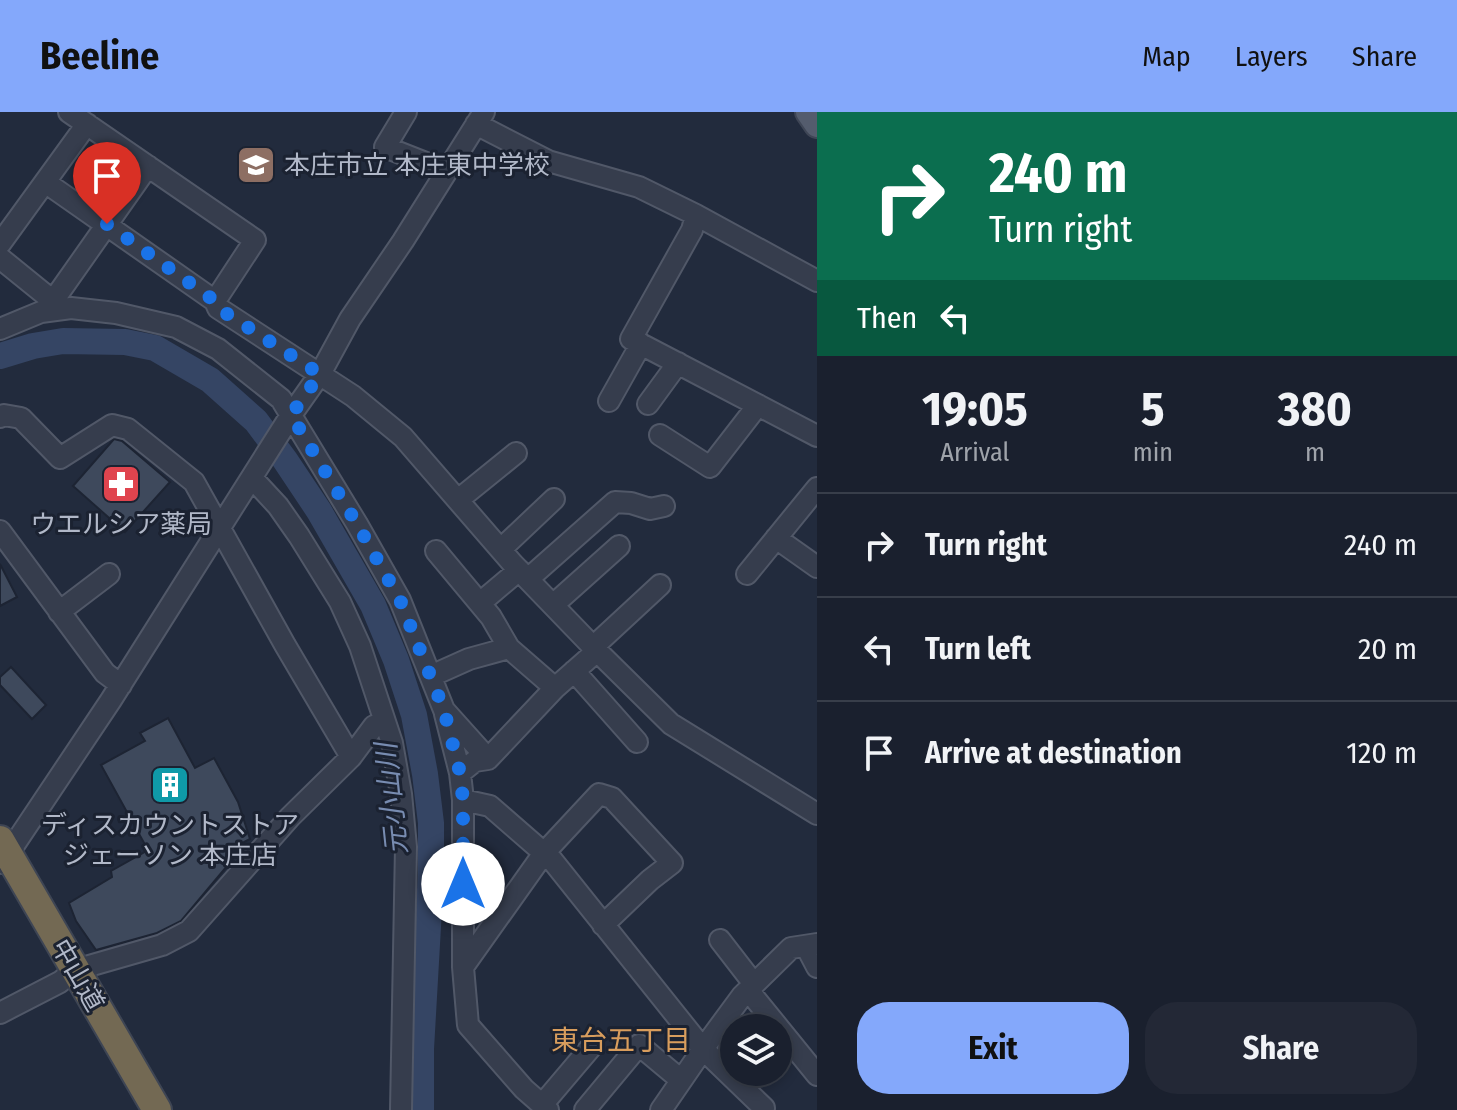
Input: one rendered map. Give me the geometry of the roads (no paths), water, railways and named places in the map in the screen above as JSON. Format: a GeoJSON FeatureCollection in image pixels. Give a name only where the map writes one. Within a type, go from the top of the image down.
{"type":"FeatureCollection","features":[{"type":"Feature","properties":{"kind":"highway","name":"中山道"},"geometry":{"type":"LineString","coordinates":[[3,854],[75,970],[152,1108]]}},
{"type":"Feature","properties":{"kind":"main road"},"geometry":{"type":"LineString","coordinates":[[808,112],[817,125]]}},
{"type":"Feature","properties":{"kind":"street"},"geometry":{"type":"LineString","coordinates":[[69,112],[255,240],[215,301]]}},
{"type":"Feature","properties":{"kind":"street"},"geometry":{"type":"LineString","coordinates":[[406,112],[385,147],[446,171]]}},
{"type":"Feature","properties":{"kind":"street"},"geometry":{"type":"LineString","coordinates":[[3,854],[121,685],[480,118],[548,161],[639,187],[817,281]]}},
{"type":"Feature","properties":{"kind":"street"},"geometry":{"type":"LineString","coordinates":[[0,244],[87,124]]}},
{"type":"Feature","properties":{"kind":"street"},"geometry":{"type":"LineString","coordinates":[[0,258],[53,301],[148,166]]}},
{"type":"Feature","properties":{"kind":"street"},"geometry":{"type":"LineString","coordinates":[[45,182],[215,301],[218,308],[353,396],[403,437],[524,574],[671,724],[817,814]]}},
{"type":"Feature","properties":{"kind":"street"},"geometry":{"type":"LineString","coordinates":[[696,215],[692,230],[631,339],[817,436]]}},
{"type":"Feature","properties":{"kind":"street"},"geometry":{"type":"LineString","coordinates":[[0,329],[41,312],[71,308],[116,313],[176,327],[218,349],[281,399],[289,418],[357,524],[400,600],[444,710],[460,773],[463,800],[463,967],[468,1025],[524,1089],[545,1108],[592,1046]]}},
{"type":"Feature","properties":{"kind":"street"},"geometry":{"type":"LineString","coordinates":[[609,401],[641,344]]}},
{"type":"Feature","properties":{"kind":"street"},"geometry":{"type":"LineString","coordinates":[[648,404],[678,363]]}},
{"type":"Feature","properties":{"kind":"street"},"geometry":{"type":"LineString","coordinates":[[660,435],[710,467],[758,405]]}},
{"type":"Feature","properties":{"kind":"street"},"geometry":{"type":"LineString","coordinates":[[0,417],[21,418],[60,458],[112,425],[128,429],[194,482],[351,757]]}},
{"type":"Feature","properties":{"kind":"street"},"geometry":{"type":"LineString","coordinates":[[458,500],[516,453]]}},
{"type":"Feature","properties":{"kind":"street"},"geometry":{"type":"LineString","coordinates":[[254,474],[299,536],[340,602],[360,646],[392,743],[406,847],[401,1110]]}},
{"type":"Feature","properties":{"kind":"street"},"geometry":{"type":"LineString","coordinates":[[747,574],[817,488]]}},
{"type":"Feature","properties":{"kind":"street"},"geometry":{"type":"LineString","coordinates":[[501,549],[554,499]]}},
{"type":"Feature","properties":{"kind":"street"},"geometry":{"type":"LineString","coordinates":[[480,603],[524,574],[615,502],[650,509],[664,506]]}},
{"type":"Feature","properties":{"kind":"street"},"geometry":{"type":"LineString","coordinates":[[0,531],[105,673],[121,685]]}},
{"type":"Feature","properties":{"kind":"street"},"geometry":{"type":"LineString","coordinates":[[776,538],[817,567]]}},
{"type":"Feature","properties":{"kind":"street"},"geometry":{"type":"LineString","coordinates":[[553,605],[619,546]]}},
{"type":"Feature","properties":{"kind":"street"},"geometry":{"type":"LineString","coordinates":[[436,551],[491,617],[509,648],[555,688]]}},
{"type":"Feature","properties":{"kind":"street"},"geometry":{"type":"LineString","coordinates":[[59,612],[109,574]]}},
{"type":"Feature","properties":{"kind":"street"},"geometry":{"type":"LineString","coordinates":[[460,773],[475,761],[488,759],[660,585]]}},
{"type":"Feature","properties":{"kind":"street"},"geometry":{"type":"LineString","coordinates":[[431,676],[469,659],[509,648]]}},
{"type":"Feature","properties":{"kind":"street"},"geometry":{"type":"LineString","coordinates":[[574,671],[637,742]]}},
{"type":"Feature","properties":{"kind":"street"},"geometry":{"type":"LineString","coordinates":[[444,710],[488,759]]}},
{"type":"Feature","properties":{"kind":"street"},"geometry":{"type":"LineString","coordinates":[[0,1013],[60,982],[75,970],[162,945],[189,931],[290,817],[351,757],[374,726],[385,722]]}},
{"type":"Feature","properties":{"kind":"street"},"geometry":{"type":"LineString","coordinates":[[463,967],[544,853],[599,794],[612,798],[672,863],[603,925]]}},
{"type":"Feature","properties":{"kind":"street"},"geometry":{"type":"LineString","coordinates":[[463,800],[490,806],[552,860],[703,1049],[764,1108]]}},
{"type":"Feature","properties":{"kind":"street"},"geometry":{"type":"LineString","coordinates":[[720,940],[817,1075]]}},
{"type":"Feature","properties":{"kind":"street"},"geometry":{"type":"LineString","coordinates":[[661,1110],[751,987],[791,948],[811,945],[817,967]]}},
{"type":"Feature","properties":{"kind":"street"},"geometry":{"type":"LineString","coordinates":[[585,1110],[639,1045],[681,1080]]}},
{"type":"Feature","properties":{"kind":"waterway","name":"元小山川"},"geometry":{"type":"LineString","coordinates":[[0,356],[63,341],[125,342],[155,348],[210,380],[256,421],[285,460],[319,511],[373,605],[414,715],[431,823],[421,1110]]}},
{"type":"Feature","properties":{"kind":"place","name":"本庄市立 本庄東中学校"},"geometry":{"type":"Point","coordinates":[256,165]}},
{"type":"Feature","properties":{"kind":"place","name":"ウエルシア薬局"},"geometry":{"type":"Point","coordinates":[121,484]}},
{"type":"Feature","properties":{"kind":"place","name":"ディスカウントストア ジェーソン 本庄店"},"geometry":{"type":"Point","coordinates":[170,785]}},
{"type":"Feature","properties":{"kind":"district","name":"東台五丁目"},"geometry":{"type":"Point","coordinates":[621,1040]}}]}
